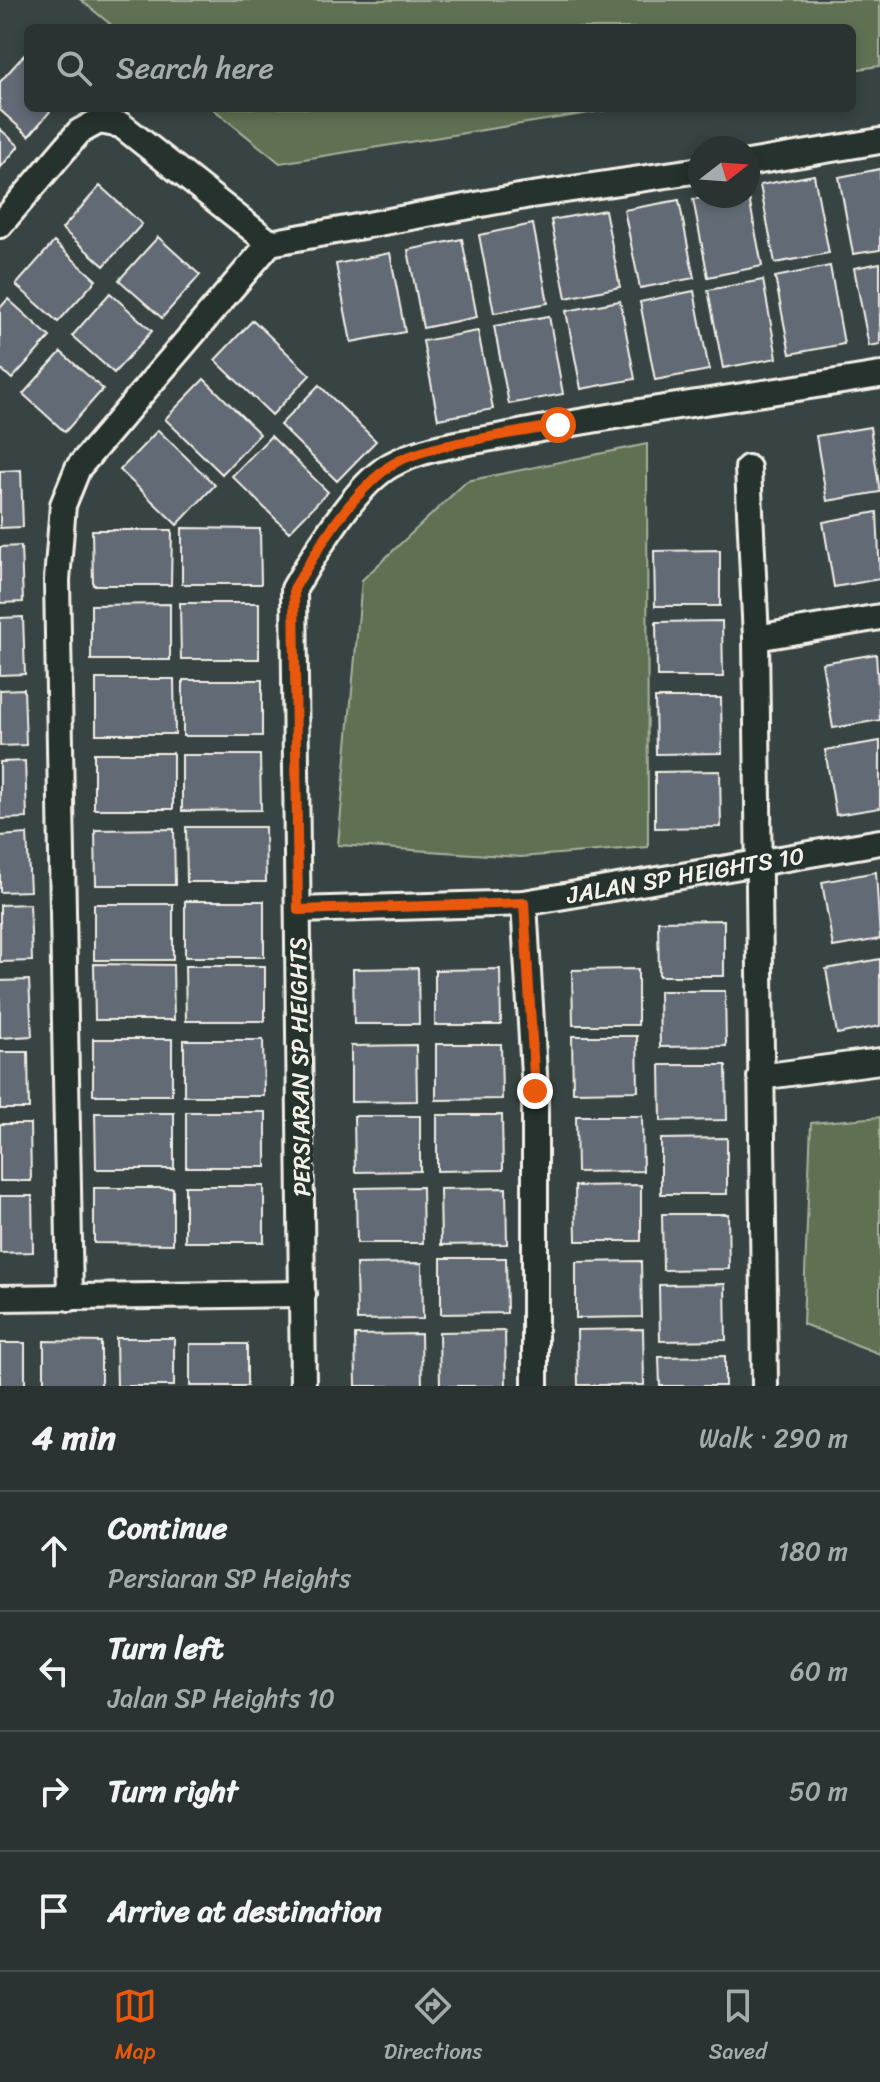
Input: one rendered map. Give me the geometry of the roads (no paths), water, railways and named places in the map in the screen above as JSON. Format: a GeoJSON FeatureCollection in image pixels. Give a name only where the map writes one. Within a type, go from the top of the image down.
{"type":"FeatureCollection","features":[{"type":"Feature","properties":{"kind":"street"},"geometry":{"type":"LineString","coordinates":[[0,225],[79,132],[99,121],[121,125],[270,243]]}},
{"type":"Feature","properties":{"kind":"street"},"geometry":{"type":"LineString","coordinates":[[760,161],[880,141]]}},
{"type":"Feature","properties":{"kind":"street"},"geometry":{"type":"LineString","coordinates":[[70,1298],[57,580],[63,505],[78,468],[270,243],[525,196],[688,172]]}},
{"type":"Feature","properties":{"kind":"street","name":"PERSIARAN SP HEIGHTS"},"geometry":{"type":"LineString","coordinates":[[303,1386],[294,589],[318,547],[353,502],[388,467],[420,453],[558,425],[880,375]]}},
{"type":"Feature","properties":{"kind":"street"},"geometry":{"type":"LineString","coordinates":[[748,468],[756,638],[765,1386]]}},
{"type":"Feature","properties":{"kind":"street"},"geometry":{"type":"LineString","coordinates":[[756,638],[880,617]]}},
{"type":"Feature","properties":{"kind":"street","name":"JALAN SP HEIGHTS 10"},"geometry":{"type":"LineString","coordinates":[[298,910],[524,903],[880,842]]}},
{"type":"Feature","properties":{"kind":"street"},"geometry":{"type":"LineString","coordinates":[[524,903],[535,1091],[535,1386]]}},
{"type":"Feature","properties":{"kind":"street"},"geometry":{"type":"LineString","coordinates":[[760,1077],[880,1061]]}},
{"type":"Feature","properties":{"kind":"street"},"geometry":{"type":"LineString","coordinates":[[0,1298],[303,1294]]}}]}
